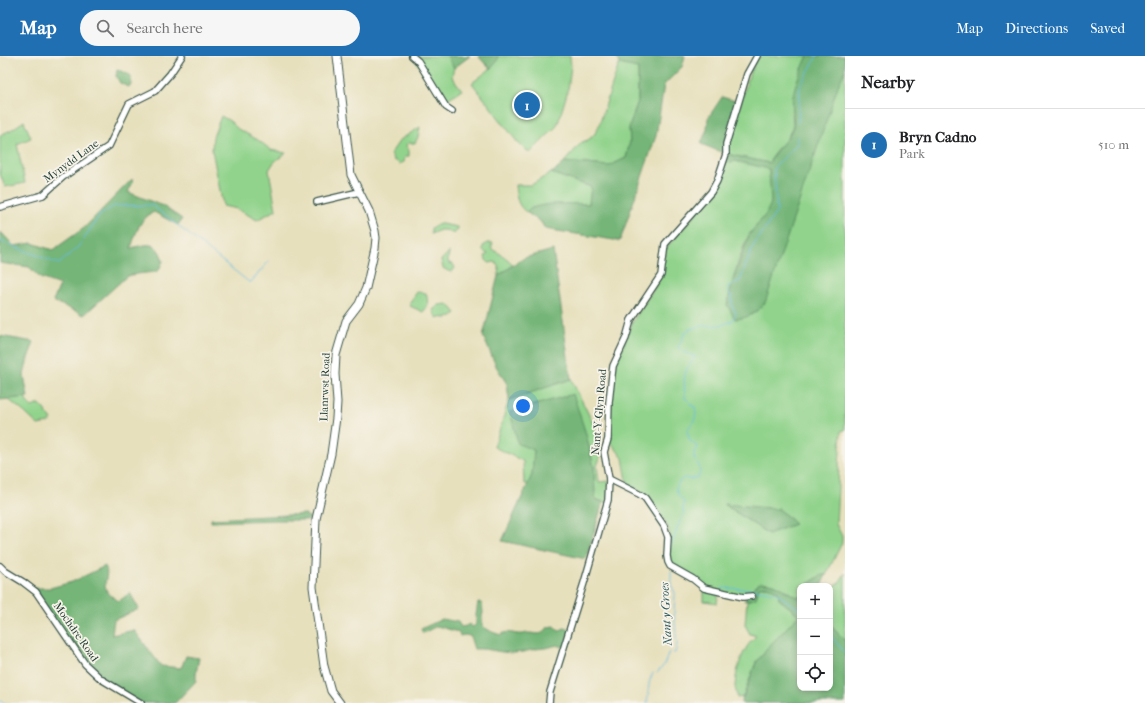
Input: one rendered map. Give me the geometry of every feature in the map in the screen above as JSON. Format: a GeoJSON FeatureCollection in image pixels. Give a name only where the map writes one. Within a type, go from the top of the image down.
{"type":"FeatureCollection","features":[{"type":"Feature","properties":{"kind":"main road","name":"Llanrwst Road"},"geometry":{"type":"LineString","coordinates":[[337,56],[351,175],[358,192],[367,207],[374,226],[376,238],[364,296],[346,321],[336,355],[336,418],[331,454],[316,519],[313,587],[324,666],[331,691],[340,703]]}},
{"type":"Feature","properties":{"kind":"street","name":"Mynydd Lane"},"geometry":{"type":"LineString","coordinates":[[0,207],[43,195],[64,177],[108,146],[129,104],[155,91],[170,74],[182,56]]}},
{"type":"Feature","properties":{"kind":"street"},"geometry":{"type":"LineString","coordinates":[[412,56],[418,61],[446,107],[452,111]]}},
{"type":"Feature","properties":{"kind":"street","name":"Nant-Y-Glyn Road"},"geometry":{"type":"LineString","coordinates":[[549,703],[550,692],[608,500],[609,479],[604,452],[608,439],[609,402],[613,366],[626,338],[631,320],[661,275],[665,244],[711,192],[717,181],[725,158],[726,144],[747,74],[758,56]]}},
{"type":"Feature","properties":{"kind":"street"},"geometry":{"type":"LineString","coordinates":[[317,202],[358,192]]}},
{"type":"Feature","properties":{"kind":"street"},"geometry":{"type":"LineString","coordinates":[[609,479],[640,494],[664,526],[668,537],[667,556],[670,566],[693,579],[704,588],[746,598],[752,596]]}},
{"type":"Feature","properties":{"kind":"street","name":"Mochdre Road"},"geometry":{"type":"LineString","coordinates":[[0,566],[36,592],[85,664],[101,679],[141,703]]}},
{"type":"Feature","properties":{"kind":"green space"},"geometry":{"type":"Polygon","coordinates":[[[412,56],[470,56],[454,67],[452,77],[462,90],[444,101],[412,56]]]}},
{"type":"Feature","properties":{"kind":"green space"},"geometry":{"type":"Polygon","coordinates":[[[447,56],[470,56],[454,68],[447,56]]]}},
{"type":"Feature","properties":{"kind":"green space"},"geometry":{"type":"Polygon","coordinates":[[[478,56],[570,56],[571,66],[568,90],[559,120],[556,127],[530,153],[518,143],[472,83],[490,69],[478,56]]]}},
{"type":"Feature","properties":{"kind":"green space"},"geometry":{"type":"Polygon","coordinates":[[[478,56],[498,56],[498,59],[491,69],[478,56]]]}},
{"type":"Feature","properties":{"kind":"green space"},"geometry":{"type":"Polygon","coordinates":[[[616,56],[685,56],[682,67],[664,85],[656,136],[620,241],[545,229],[541,222],[526,212],[531,208],[538,206],[589,204],[591,187],[551,173],[559,168],[564,162],[609,166],[626,158],[630,142],[629,128],[638,101],[638,68],[619,64],[616,56]]]}},
{"type":"Feature","properties":{"kind":"green space"},"geometry":{"type":"Polygon","coordinates":[[[759,56],[808,56],[798,79],[792,112],[793,125],[787,139],[776,150],[769,163],[727,154],[728,145],[751,69],[753,70],[753,66],[759,56]]]}},
{"type":"Feature","properties":{"kind":"green space"},"geometry":{"type":"Polygon","coordinates":[[[808,56],[845,56],[845,70],[838,86],[765,303],[752,314],[735,319],[727,305],[733,281],[749,235],[766,214],[771,203],[769,169],[735,161],[723,164],[726,154],[769,163],[788,137],[793,127],[793,100],[795,86],[808,56]]]}},
{"type":"Feature","properties":{"kind":"green space"},"geometry":{"type":"Polygon","coordinates":[[[619,64],[638,68],[638,101],[629,128],[630,142],[626,158],[609,166],[564,162],[582,142],[588,140],[594,135],[598,128],[619,64]]]}},
{"type":"Feature","properties":{"kind":"green space"},"geometry":{"type":"Polygon","coordinates":[[[117,70],[127,73],[131,77],[131,85],[128,87],[120,83],[116,76],[117,70]]]}},
{"type":"Feature","properties":{"kind":"green space"},"geometry":{"type":"Polygon","coordinates":[[[845,70],[845,430],[841,431],[836,524],[842,536],[842,543],[826,575],[822,575],[809,583],[797,583],[797,597],[779,586],[763,583],[754,586],[746,597],[719,591],[717,603],[704,601],[704,588],[668,562],[670,539],[668,527],[647,498],[639,490],[628,486],[623,458],[609,440],[614,368],[633,321],[657,284],[667,247],[715,190],[725,163],[735,161],[769,168],[771,198],[768,212],[748,237],[744,245],[727,305],[845,70]],[[725,505],[768,534],[795,524],[779,509],[725,505]]]}},
{"type":"Feature","properties":{"kind":"green space"},"geometry":{"type":"Polygon","coordinates":[[[722,97],[736,101],[726,154],[701,144],[707,129],[708,118],[722,97]]]}},
{"type":"Feature","properties":{"kind":"green space"},"geometry":{"type":"Polygon","coordinates":[[[221,116],[271,150],[286,153],[274,162],[269,170],[276,210],[257,220],[237,209],[223,206],[212,150],[213,137],[221,116]]]}},
{"type":"Feature","properties":{"kind":"green space"},"geometry":{"type":"Polygon","coordinates":[[[24,121],[31,138],[17,144],[25,183],[5,187],[0,174],[0,135],[11,130],[24,121]]]}},
{"type":"Feature","properties":{"kind":"green space"},"geometry":{"type":"Polygon","coordinates":[[[420,127],[415,143],[408,143],[406,145],[409,151],[409,156],[405,157],[404,162],[399,164],[393,160],[391,153],[400,140],[420,127]]]}},
{"type":"Feature","properties":{"kind":"green space"},"geometry":{"type":"Polygon","coordinates":[[[551,173],[591,187],[589,204],[566,204],[530,208],[526,212],[521,207],[518,200],[515,185],[531,185],[551,173]]]}},
{"type":"Feature","properties":{"kind":"green space"},"geometry":{"type":"Polygon","coordinates":[[[132,179],[133,182],[128,192],[163,206],[182,219],[178,225],[154,212],[145,218],[141,223],[131,248],[142,245],[151,245],[155,247],[161,254],[163,261],[159,270],[155,272],[127,276],[84,315],[53,301],[60,285],[40,278],[29,267],[0,263],[0,231],[14,246],[32,243],[53,250],[84,228],[132,179]]]}},
{"type":"Feature","properties":{"kind":"green space"},"geometry":{"type":"Polygon","coordinates":[[[437,224],[458,227],[458,229],[454,234],[446,230],[440,230],[431,234],[431,228],[437,224]]]}},
{"type":"Feature","properties":{"kind":"green space"},"geometry":{"type":"Polygon","coordinates":[[[488,243],[493,243],[491,248],[513,265],[498,276],[499,267],[495,262],[489,263],[486,260],[485,256],[488,254],[483,251],[483,246],[488,243]]]}},
{"type":"Feature","properties":{"kind":"green space"},"geometry":{"type":"Polygon","coordinates":[[[553,250],[571,379],[509,400],[507,384],[496,366],[483,336],[498,276],[524,258],[553,250]]]}},
{"type":"Feature","properties":{"kind":"green space"},"geometry":{"type":"Polygon","coordinates":[[[449,252],[448,261],[449,263],[453,264],[455,268],[452,272],[443,268],[441,260],[449,252]]]}},
{"type":"Feature","properties":{"kind":"green space"},"geometry":{"type":"Polygon","coordinates":[[[417,292],[426,293],[428,303],[423,312],[410,306],[410,302],[417,292]]]}},
{"type":"Feature","properties":{"kind":"green space"},"geometry":{"type":"Polygon","coordinates":[[[448,304],[456,313],[451,317],[446,318],[436,317],[433,310],[439,305],[448,304]]]}},
{"type":"Feature","properties":{"kind":"green space"},"geometry":{"type":"Polygon","coordinates":[[[0,336],[34,342],[24,375],[28,397],[0,400],[0,336]]]}},
{"type":"Feature","properties":{"kind":"green space"},"geometry":{"type":"Polygon","coordinates":[[[571,379],[591,419],[603,450],[597,466],[599,482],[609,481],[607,503],[595,499],[594,468],[586,434],[534,450],[532,475],[528,485],[524,483],[523,461],[494,447],[509,400],[571,379]]]}},
{"type":"Feature","properties":{"kind":"green space"},"geometry":{"type":"Polygon","coordinates":[[[573,394],[586,434],[594,468],[595,499],[603,502],[586,559],[502,541],[532,475],[534,450],[518,444],[510,412],[573,394]]]}},
{"type":"Feature","properties":{"kind":"green space"},"geometry":{"type":"Polygon","coordinates":[[[25,397],[27,402],[32,407],[40,404],[52,420],[48,423],[38,425],[8,399],[25,397]]]}},
{"type":"Feature","properties":{"kind":"green space"},"geometry":{"type":"Polygon","coordinates":[[[724,504],[779,509],[795,524],[768,534],[724,504]]]}},
{"type":"Feature","properties":{"kind":"green space"},"geometry":{"type":"Polygon","coordinates":[[[306,514],[306,516],[310,517],[310,520],[211,522],[211,519],[306,514]]]}},
{"type":"Feature","properties":{"kind":"green space"},"geometry":{"type":"Polygon","coordinates":[[[105,566],[107,575],[105,587],[107,591],[119,601],[130,593],[139,609],[114,620],[112,635],[134,630],[161,666],[181,668],[186,656],[199,658],[196,681],[175,703],[141,703],[101,679],[85,664],[31,588],[50,588],[72,582],[105,566]]]}},
{"type":"Feature","properties":{"kind":"green space"},"geometry":{"type":"Polygon","coordinates":[[[845,573],[845,641],[833,628],[833,586],[839,583],[845,573]]]}},
{"type":"Feature","properties":{"kind":"green space"},"geometry":{"type":"Polygon","coordinates":[[[822,575],[826,575],[822,583],[810,583],[822,575]]]}},
{"type":"Feature","properties":{"kind":"green space"},"geometry":{"type":"Polygon","coordinates":[[[761,582],[774,584],[797,597],[797,613],[779,599],[778,592],[768,586],[759,587],[756,598],[744,601],[752,589],[761,582]]]}},
{"type":"Feature","properties":{"kind":"green space"},"geometry":{"type":"Polygon","coordinates":[[[768,586],[778,592],[779,599],[797,613],[797,617],[756,662],[743,697],[737,698],[735,686],[741,659],[747,646],[756,636],[750,634],[745,625],[747,600],[751,600],[757,595],[759,587],[768,586]]]}},
{"type":"Feature","properties":{"kind":"green space"},"geometry":{"type":"Polygon","coordinates":[[[478,602],[482,603],[482,626],[492,632],[501,635],[506,632],[519,634],[539,634],[548,627],[554,626],[559,631],[564,628],[574,630],[567,636],[570,640],[568,646],[556,646],[509,653],[474,649],[470,636],[460,636],[458,632],[437,626],[423,633],[421,629],[442,619],[458,622],[461,627],[469,624],[473,627],[476,624],[478,602]]]}},
{"type":"Feature","properties":{"kind":"green space"},"geometry":{"type":"Polygon","coordinates":[[[797,617],[797,691],[833,691],[833,628],[845,641],[845,703],[741,703],[756,663],[771,644],[797,617]]]}},
{"type":"Feature","properties":{"kind":"waterway","name":"Nant y Groes"},"geometry":{"type":"LineString","coordinates":[[798,123],[800,86],[817,56]]}},
{"type":"Feature","properties":{"kind":"waterway","name":"Nant y Groes"},"geometry":{"type":"LineString","coordinates":[[670,547],[684,514],[684,502],[678,495],[676,489],[679,482],[684,478],[691,479],[698,477],[700,471],[694,458],[694,453],[698,447],[690,441],[687,431],[695,418],[696,411],[695,407],[692,406],[685,398],[686,371],[695,357],[678,348],[685,333],[690,329],[700,326],[721,325],[732,321],[736,313],[732,306],[732,297],[728,291],[728,286],[740,281],[752,248],[777,211],[774,168],[797,144],[797,137]]}},
{"type":"Feature","properties":{"kind":"waterway"},"geometry":{"type":"LineString","coordinates":[[0,241],[59,264],[79,246],[99,216],[114,206],[152,205],[250,283],[269,261]]}},
{"type":"Feature","properties":{"kind":"waterway","name":"Nant y Groes"},"geometry":{"type":"LineString","coordinates":[[671,571],[671,584],[675,593],[674,612],[677,644],[675,653],[673,653]]}},
{"type":"Feature","properties":{"kind":"waterway"},"geometry":{"type":"LineString","coordinates":[[722,588],[752,589],[776,593],[797,608]]}},
{"type":"Feature","properties":{"kind":"waterway"},"geometry":{"type":"LineString","coordinates":[[833,639],[845,653]]}},
{"type":"Feature","properties":{"kind":"waterway","name":"Nant y Groes"},"geometry":{"type":"LineString","coordinates":[[657,673],[664,665],[669,652]]}},
{"type":"Feature","properties":{"kind":"waterway","name":"Nant y Groes"},"geometry":{"type":"LineString","coordinates":[[647,703],[649,684],[653,673]]}},
{"type":"Feature","properties":{"kind":"waterway"},"geometry":{"type":"LineString","coordinates":[[0,701],[5,703]]}},
{"type":"Feature","properties":{"kind":"place","name":"Bryn Cadno"},"geometry":{"type":"Point","coordinates":[527,105]}}]}
